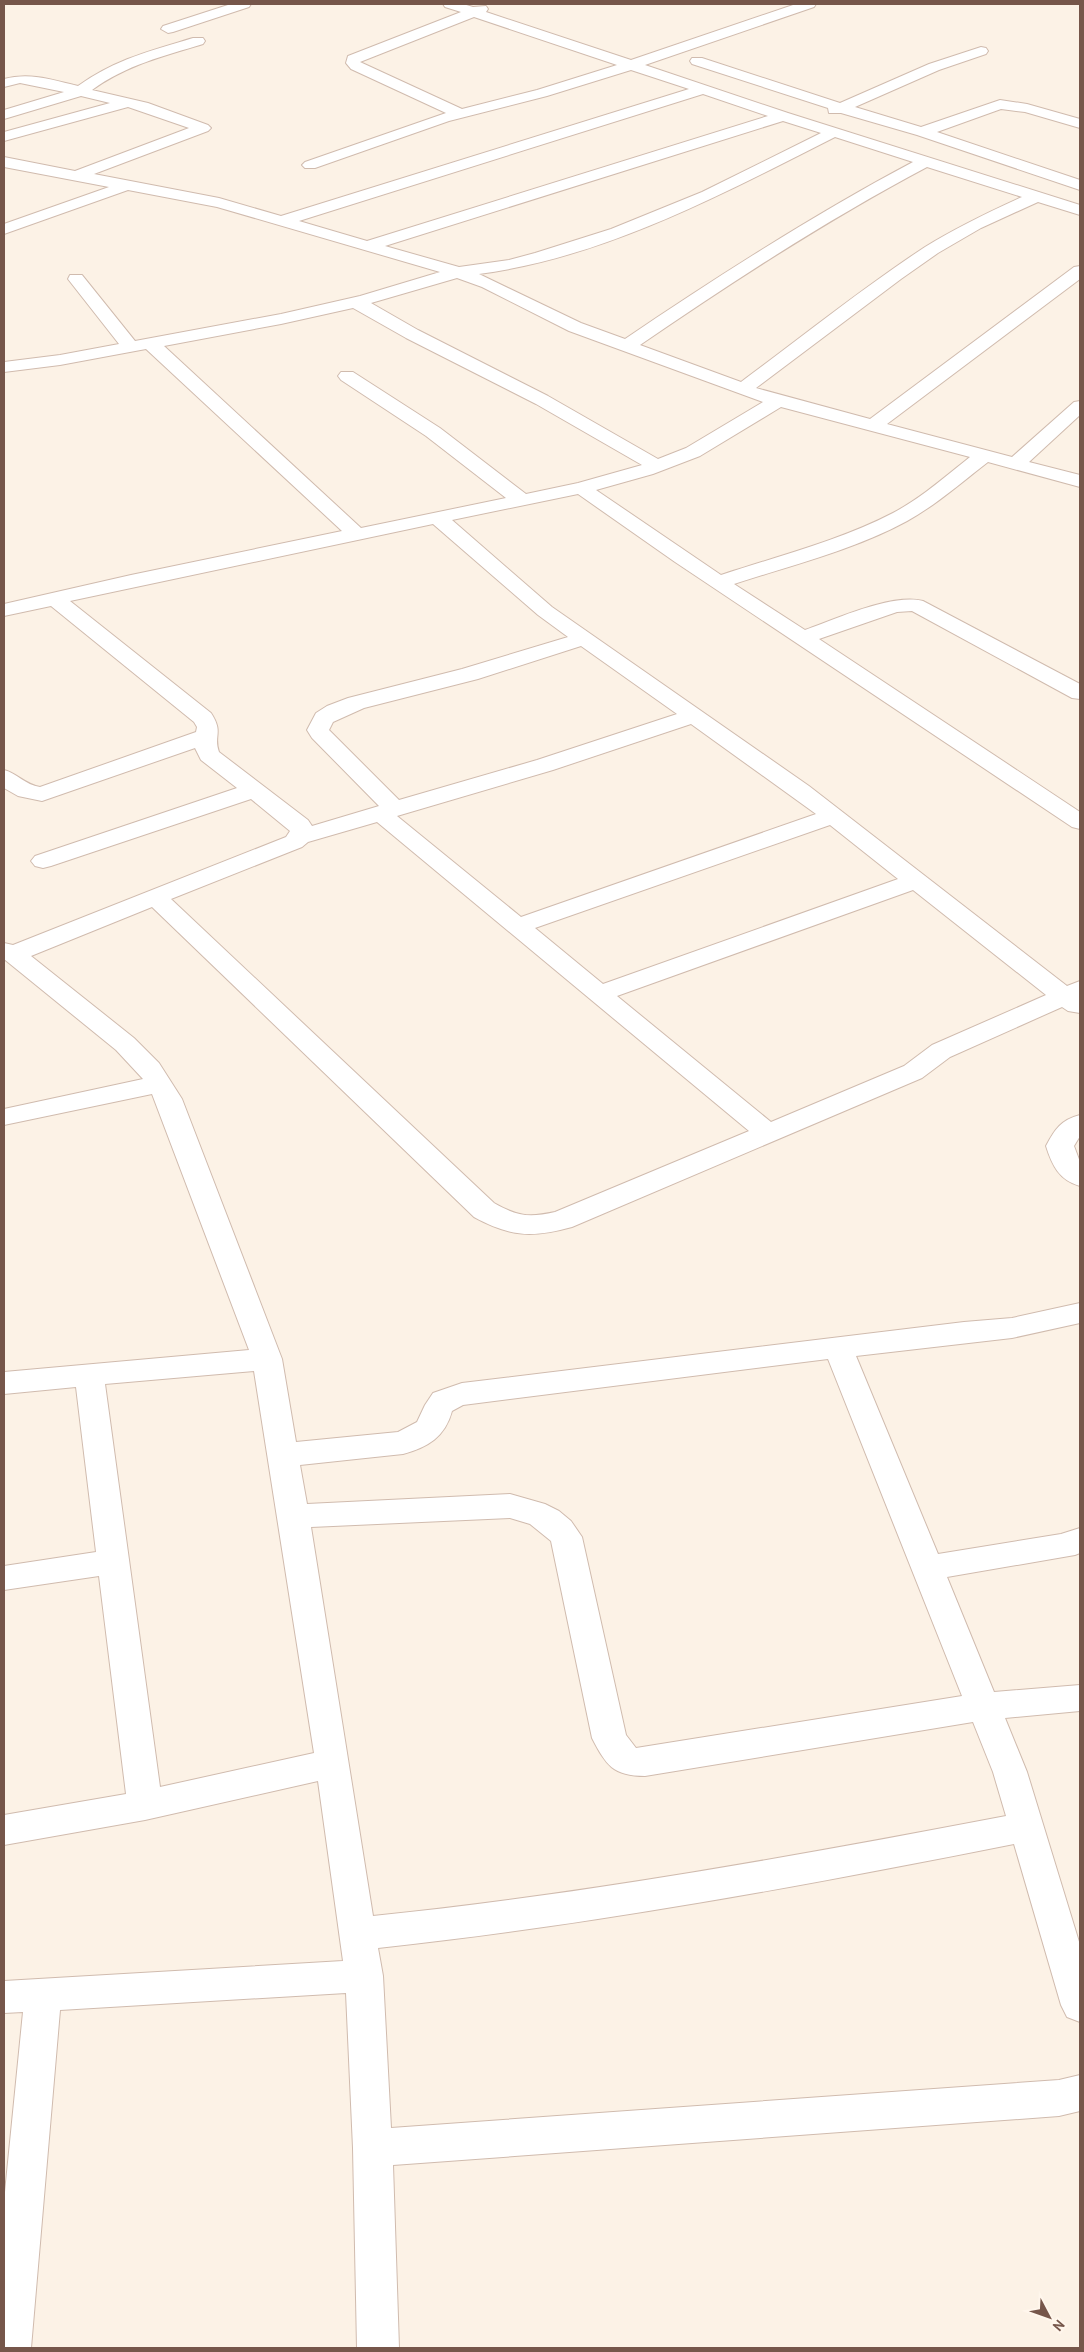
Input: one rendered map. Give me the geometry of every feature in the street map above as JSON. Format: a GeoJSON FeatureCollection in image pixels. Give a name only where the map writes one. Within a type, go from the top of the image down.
{"type":"FeatureCollection","features":[{"type":"Feature","properties":{"kind":"street"},"geometry":{"type":"LineString","coordinates":[[168,29],[244,4]]}},
{"type":"Feature","properties":{"kind":"street"},"geometry":{"type":"LineString","coordinates":[[450,4],[783,116],[1080,210]]}},
{"type":"Feature","properties":{"kind":"street"},"geometry":{"type":"LineString","coordinates":[[461,114],[356,66],[353,63],[353,59],[497,4]]}},
{"type":"Feature","properties":{"kind":"street"},"geometry":{"type":"LineString","coordinates":[[310,165],[404,131],[568,86],[809,4]]}},
{"type":"Feature","properties":{"kind":"street"},"geometry":{"type":"LineString","coordinates":[[4,115],[82,92],[103,75],[131,61],[198,41]]}},
{"type":"Feature","properties":{"kind":"street"},"geometry":{"type":"LineString","coordinates":[[802,122],[841,108],[934,67],[981,52]]}},
{"type":"Feature","properties":{"kind":"street"},"geometry":{"type":"LineString","coordinates":[[697,61],[922,132],[1080,185]]}},
{"type":"Feature","properties":{"kind":"street"},"geometry":{"type":"LineString","coordinates":[[4,83],[27,79],[126,102],[176,117],[202,128],[75,176]]}},
{"type":"Feature","properties":{"kind":"street"},"geometry":{"type":"LineString","coordinates":[[282,221],[704,89]]}},
{"type":"Feature","properties":{"kind":"street"},"geometry":{"type":"LineString","coordinates":[[4,137],[126,102]]}},
{"type":"Feature","properties":{"kind":"street"},"geometry":{"type":"LineString","coordinates":[[922,132],[1000,104],[1027,108],[1080,124]]}},
{"type":"Feature","properties":{"kind":"street"},"geometry":{"type":"LineString","coordinates":[[370,246],[783,116]]}},
{"type":"Feature","properties":{"kind":"street"},"geometry":{"type":"LineString","coordinates":[[4,367],[60,360],[131,347],[356,302],[458,272],[509,265],[541,258],[617,232],[708,195],[834,132]]}},
{"type":"Feature","properties":{"kind":"street"},"geometry":{"type":"LineString","coordinates":[[627,346],[808,225],[859,195],[926,161]]}},
{"type":"Feature","properties":{"kind":"street"},"geometry":{"type":"LineString","coordinates":[[4,162],[219,204],[458,272],[488,283],[575,327],[778,401],[1080,481]]}},
{"type":"Feature","properties":{"kind":"street"},"geometry":{"type":"LineString","coordinates":[[4,177],[31,167]]}},
{"type":"Feature","properties":{"kind":"street"},"geometry":{"type":"LineString","coordinates":[[4,228],[127,186]]}},
{"type":"Feature","properties":{"kind":"street"},"geometry":{"type":"LineString","coordinates":[[743,389],[925,255],[975,225],[1037,196]]}},
{"type":"Feature","properties":{"kind":"street"},"geometry":{"type":"LineString","coordinates":[[873,426],[1080,271]]}},
{"type":"Feature","properties":{"kind":"street"},"geometry":{"type":"LineString","coordinates":[[76,279],[131,347]]}},
{"type":"Feature","properties":{"kind":"street"},"geometry":{"type":"LineString","coordinates":[[356,302],[412,334],[542,400],[658,466]]}},
{"type":"Feature","properties":{"kind":"street"},"geometry":{"type":"LineString","coordinates":[[150,343],[357,535]]}},
{"type":"Feature","properties":{"kind":"street"},"geometry":{"type":"LineString","coordinates":[[346,376],[426,428],[523,501]]}},
{"type":"Feature","properties":{"kind":"street"},"geometry":{"type":"LineString","coordinates":[[4,610],[581,488],[658,466],[693,452],[778,401]]}},
{"type":"Feature","properties":{"kind":"street"},"geometry":{"type":"LineString","coordinates":[[1015,464],[1080,406]]}},
{"type":"Feature","properties":{"kind":"street"},"geometry":{"type":"LineString","coordinates":[[719,582],[845,540],[888,523],[918,506],[984,456]]}},
{"type":"Feature","properties":{"kind":"street"},"geometry":{"type":"LineString","coordinates":[[581,488],[1080,822]]}},
{"type":"Feature","properties":{"kind":"street"},"geometry":{"type":"LineString","coordinates":[[438,519],[545,611],[834,816],[1075,998]]}},
{"type":"Feature","properties":{"kind":"street"},"geometry":{"type":"LineString","coordinates":[[54,598],[203,718],[208,727],[206,746],[209,755],[300,825],[302,831],[300,837]]}},
{"type":"Feature","properties":{"kind":"street"},"geometry":{"type":"LineString","coordinates":[[803,638],[895,606],[916,605],[1080,694]]}},
{"type":"Feature","properties":{"kind":"street"},"geometry":{"type":"LineString","coordinates":[[583,639],[470,674],[371,698],[335,711],[324,718],[318,730],[387,811],[517,926],[768,1134]]}},
{"type":"Feature","properties":{"kind":"street"},"geometry":{"type":"LineString","coordinates":[[8,952],[156,898],[294,842],[300,837],[546,765],[693,716]]}},
{"type":"Feature","properties":{"kind":"street"},"geometry":{"type":"LineString","coordinates":[[4,776],[16,788],[30,793],[42,794],[207,736]]}},
{"type":"Feature","properties":{"kind":"street"},"geometry":{"type":"LineString","coordinates":[[43,861],[254,790]]}},
{"type":"Feature","properties":{"kind":"street"},"geometry":{"type":"LineString","coordinates":[[517,926],[834,816]]}},
{"type":"Feature","properties":{"kind":"street"},"geometry":{"type":"LineString","coordinates":[[598,994],[917,880]]}},
{"type":"Feature","properties":{"kind":"street"},"geometry":{"type":"LineString","coordinates":[[156,898],[484,1210],[508,1224],[535,1227],[562,1220],[768,1134],[913,1072],[941,1051],[1075,998]]}},
{"type":"Feature","properties":{"kind":"street"},"geometry":{"type":"LineString","coordinates":[[8,952],[124,1044],[150,1069],[168,1099],[267,1359],[334,1763],[364,1976],[373,2148],[378,2348]]}},
{"type":"Feature","properties":{"kind":"street"},"geometry":{"type":"LineString","coordinates":[[4,1117],[159,1084]]}},
{"type":"Feature","properties":{"kind":"street"},"geometry":{"type":"LineString","coordinates":[[1080,1124],[1067,1132],[1060,1146],[1065,1164],[1080,1178]]}},
{"type":"Feature","properties":{"kind":"street"},"geometry":{"type":"LineString","coordinates":[[283,1455],[402,1443],[418,1437],[429,1429],[437,1407],[448,1398],[462,1394],[1012,1328],[1080,1313]]}},
{"type":"Feature","properties":{"kind":"street"},"geometry":{"type":"LineString","coordinates":[[838,1348],[1010,1772],[1080,2005]]}},
{"type":"Feature","properties":{"kind":"street"},"geometry":{"type":"LineString","coordinates":[[4,1383],[267,1359]]}},
{"type":"Feature","properties":{"kind":"street"},"geometry":{"type":"LineString","coordinates":[[90,1375],[145,1805]]}},
{"type":"Feature","properties":{"kind":"street"},"geometry":{"type":"LineString","coordinates":[[293,1516],[510,1506],[532,1510],[548,1517],[566,1537],[609,1738],[618,1752],[629,1762],[645,1762],[984,1706],[1080,1698]]}},
{"type":"Feature","properties":{"kind":"street"},"geometry":{"type":"LineString","coordinates":[[927,1568],[1064,1546],[1080,1540]]}},
{"type":"Feature","properties":{"kind":"street"},"geometry":{"type":"LineString","coordinates":[[4,1578],[114,1562]]}},
{"type":"Feature","properties":{"kind":"street"},"geometry":{"type":"LineString","coordinates":[[4,1830],[145,1805],[334,1763]]}},
{"type":"Feature","properties":{"kind":"street"},"geometry":{"type":"LineString","coordinates":[[358,1934],[452,1925],[630,1901],[766,1878],[1027,1827]]}},
{"type":"Feature","properties":{"kind":"street"},"geometry":{"type":"LineString","coordinates":[[4,1997],[364,1976]]}},
{"type":"Feature","properties":{"kind":"street"},"geometry":{"type":"LineString","coordinates":[[10,2348],[43,1994]]}},
{"type":"Feature","properties":{"kind":"street"},"geometry":{"type":"LineString","coordinates":[[373,2148],[1059,2098],[1080,2093]]}}]}
